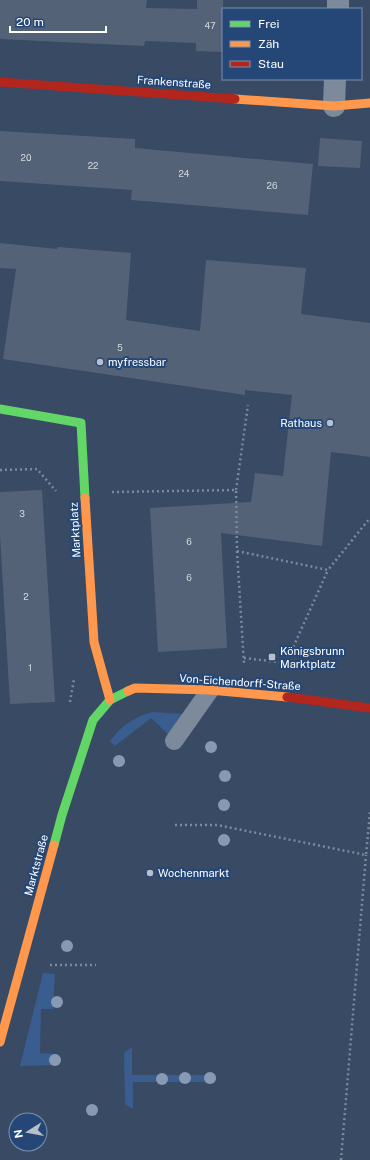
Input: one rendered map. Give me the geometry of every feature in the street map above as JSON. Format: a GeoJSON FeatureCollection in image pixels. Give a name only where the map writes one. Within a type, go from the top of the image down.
{"type":"FeatureCollection","features":[{"type":"Feature","properties":{"kind":"street"},"geometry":{"type":"LineString","coordinates":[[334,106],[335,80]]}},
{"type":"Feature","properties":{"kind":"street","name":"Frankenstraße"},"geometry":{"type":"LineString","coordinates":[[0,82],[334,106],[370,103]]}},
{"type":"Feature","properties":{"kind":"street","name":"Marktplatz"},"geometry":{"type":"LineString","coordinates":[[0,409],[81,423],[94,642],[110,700]]}},
{"type":"Feature","properties":{"kind":"street","name":"Von-Eichendorff-Straße"},"geometry":{"type":"LineString","coordinates":[[110,700],[134,688],[210,690],[370,708]]}},
{"type":"Feature","properties":{"kind":"street","name":"Marktstraße"},"geometry":{"type":"LineString","coordinates":[[0,1042],[62,816],[93,720],[110,700]]}},
{"type":"Feature","properties":{"kind":"lane"},"geometry":{"type":"LineString","coordinates":[[174,742],[210,690]]}},
{"type":"Feature","properties":{"kind":"path"},"geometry":{"type":"LineString","coordinates":[[246,693],[237,551],[236,490],[248,405]]}},
{"type":"Feature","properties":{"kind":"path"},"geometry":{"type":"LineString","coordinates":[[85,493],[236,490]]}},
{"type":"Feature","properties":{"kind":"path"},"geometry":{"type":"LineString","coordinates":[[244,658],[286,663],[328,570],[370,518]]}},
{"type":"Feature","properties":{"kind":"path"},"geometry":{"type":"LineString","coordinates":[[237,551],[328,570]]}},
{"type":"Feature","properties":{"kind":"path"},"geometry":{"type":"LineString","coordinates":[[341,1160],[370,812]]}},
{"type":"Feature","properties":{"kind":"path"},"geometry":{"type":"LineString","coordinates":[[175,825],[217,825],[366,855]]}},
{"type":"Feature","properties":{"kind":"path"},"geometry":{"type":"LineString","coordinates":[[20,966],[96,966]]}},
{"type":"Feature","properties":{"kind":"shaded area"},"geometry":{"type":"Polygon","coordinates":[[[152,712],[184,714],[169,735],[151,718],[115,746],[110,741],[128,723],[152,712]]]}},
{"type":"Feature","properties":{"kind":"shaded area"},"geometry":{"type":"Polygon","coordinates":[[[43,973],[55,974],[53,1009],[41,1009],[40,1053],[58,1054],[58,1065],[20,1066],[43,973]]]}},
{"type":"Feature","properties":{"kind":"shaded area"},"geometry":{"type":"Polygon","coordinates":[[[132,1047],[132,1075],[216,1075],[216,1082],[133,1082],[133,1109],[126,1105],[125,1102],[124,1055],[125,1052],[132,1047]]]}},
{"type":"Feature","properties":{"kind":"building"},"geometry":{"type":"Polygon","coordinates":[[[0,0],[147,0],[146,8],[197,9],[197,0],[223,0],[222,52],[196,51],[196,43],[145,41],[144,46],[0,39],[0,0]]]}},
{"type":"Feature","properties":{"kind":"building"},"geometry":{"type":"Polygon","coordinates":[[[0,131],[135,139],[135,148],[313,164],[308,215],[131,200],[132,190],[0,181],[0,131]]]}},
{"type":"Feature","properties":{"kind":"building"},"geometry":{"type":"Polygon","coordinates":[[[320,138],[362,141],[360,168],[318,166],[320,138]]]}},
{"type":"Feature","properties":{"kind":"building"},"geometry":{"type":"Polygon","coordinates":[[[0,243],[57,249],[58,247],[131,253],[126,320],[200,331],[206,260],[306,268],[301,314],[370,323],[370,457],[331,452],[322,546],[221,533],[227,648],[158,652],[150,508],[251,502],[255,473],[283,476],[292,395],[245,390],[245,395],[3,359],[16,269],[0,268],[0,243]]]}},
{"type":"Feature","properties":{"kind":"building"},"geometry":{"type":"Polygon","coordinates":[[[42,490],[55,702],[10,704],[0,535],[0,492],[42,490]]]}},
{"type":"Feature","properties":{"kind":"traffic: fast"},"geometry":{"type":"LineString","coordinates":[[0,409],[81,423],[85,498]]}},
{"type":"Feature","properties":{"kind":"traffic: fast"},"geometry":{"type":"LineString","coordinates":[[54,845],[62,815],[93,720],[110,700],[128,691]]}},
{"type":"Feature","properties":{"kind":"traffic: slow"},"geometry":{"type":"LineString","coordinates":[[235,99],[334,106],[370,103]]}},
{"type":"Feature","properties":{"kind":"traffic: slow"},"geometry":{"type":"LineString","coordinates":[[85,498],[94,642],[110,700]]}},
{"type":"Feature","properties":{"kind":"traffic: slow"},"geometry":{"type":"LineString","coordinates":[[128,691],[135,688],[210,690],[287,697]]}},
{"type":"Feature","properties":{"kind":"traffic: slow"},"geometry":{"type":"LineString","coordinates":[[0,1042],[54,845]]}},
{"type":"Feature","properties":{"kind":"traffic: jam"},"geometry":{"type":"LineString","coordinates":[[0,82],[235,99]]}},
{"type":"Feature","properties":{"kind":"traffic: jam"},"geometry":{"type":"LineString","coordinates":[[287,697],[370,708]]}},
{"type":"Feature","properties":{"kind":"place","name":"myfressbar"},"geometry":{"type":"Point","coordinates":[100,362]}},
{"type":"Feature","properties":{"kind":"place","name":"Rathaus"},"geometry":{"type":"Point","coordinates":[330,423]}},
{"type":"Feature","properties":{"kind":"place","name":"Königsbrunn Marktplatz"},"geometry":{"type":"Point","coordinates":[272,657]}},
{"type":"Feature","properties":{"kind":"place","name":"Wochenmarkt"},"geometry":{"type":"Point","coordinates":[150,873]}}]}
